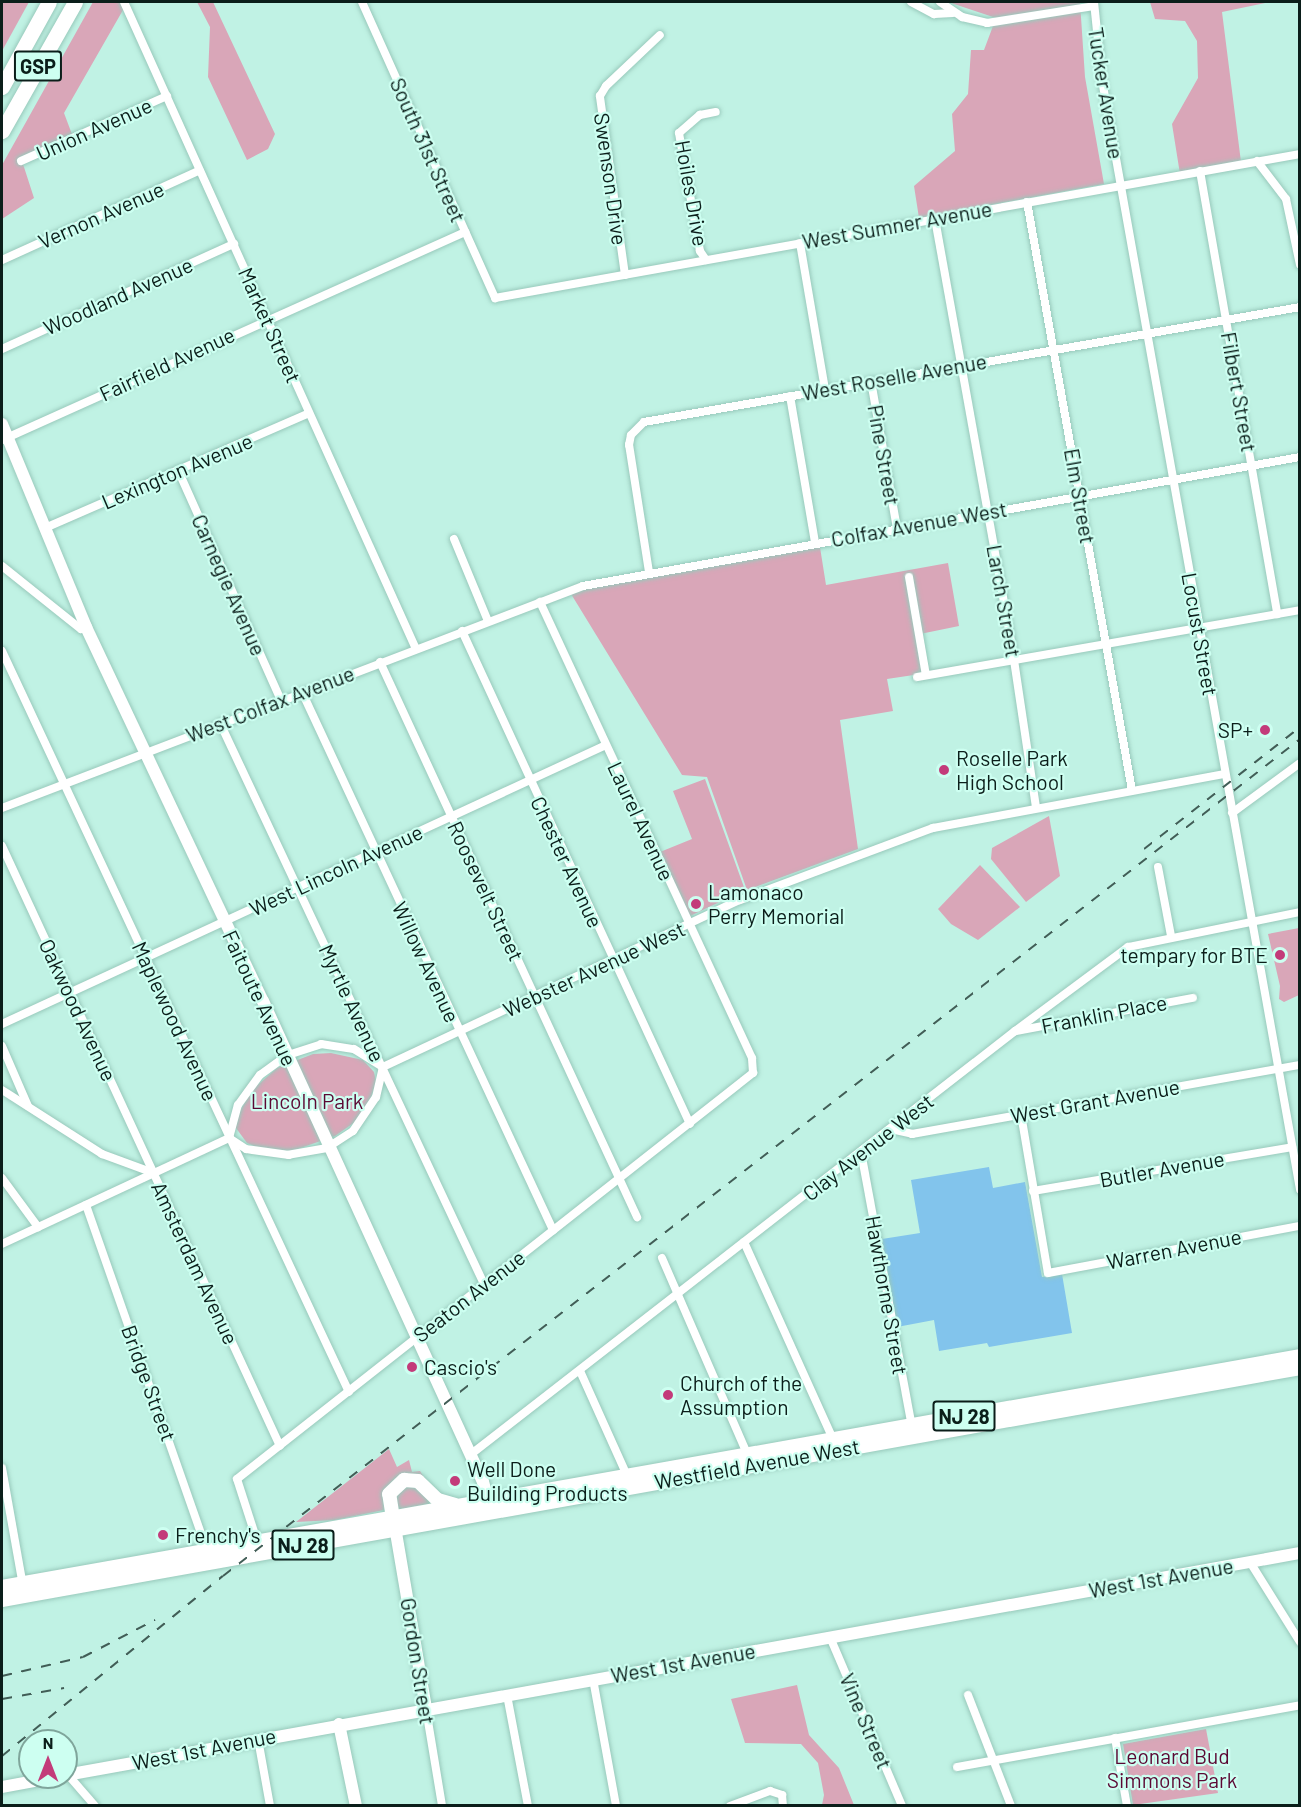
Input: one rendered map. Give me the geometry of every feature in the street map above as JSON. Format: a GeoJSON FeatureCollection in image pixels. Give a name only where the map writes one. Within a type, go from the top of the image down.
{"type":"FeatureCollection","features":[{"type":"Feature","properties":{"kind":"highway","name":"GSP"},"geometry":{"type":"LineString","coordinates":[[2,87],[49,2]]}},
{"type":"Feature","properties":{"kind":"highway","name":"GSP"},"geometry":{"type":"LineString","coordinates":[[2,131],[75,2]]}},
{"type":"Feature","properties":{"kind":"main road","name":"Westfield Avenue West"},"geometry":{"type":"LineString","coordinates":[[1153,1388],[1299,1356]]}},
{"type":"Feature","properties":{"kind":"main road","name":"Westfield Avenue West"},"geometry":{"type":"LineString","coordinates":[[2,1587],[24,1589],[395,1523],[488,1500],[629,1481],[1153,1388],[1299,1368]]}},
{"type":"Feature","properties":{"kind":"main road"},"geometry":{"type":"LineString","coordinates":[[395,1523],[389,1494],[404,1480],[418,1481],[438,1500],[459,1506]]}},
{"type":"Feature","properties":{"kind":"main road","name":"Westfield Avenue West"},"geometry":{"type":"LineString","coordinates":[[209,1556],[257,1541],[480,1514],[629,1481]]}},
{"type":"Feature","properties":{"kind":"main road","name":"Westfield Avenue West"},"geometry":{"type":"LineString","coordinates":[[2,1600],[24,1589]]}},
{"type":"Feature","properties":{"kind":"street","name":"Market Street"},"geometry":{"type":"LineString","coordinates":[[124,2],[416,649]]}},
{"type":"Feature","properties":{"kind":"street","name":"South 31st Street"},"geometry":{"type":"LineString","coordinates":[[362,2],[495,298]]}},
{"type":"Feature","properties":{"kind":"street"},"geometry":{"type":"LineString","coordinates":[[911,2],[934,14],[953,13],[987,23],[1094,4]]}},
{"type":"Feature","properties":{"kind":"street"},"geometry":{"type":"LineString","coordinates":[[940,2],[953,13]]}},
{"type":"Feature","properties":{"kind":"street","name":"Tucker Avenue"},"geometry":{"type":"LineString","coordinates":[[1094,4],[1102,80],[1120,185]]}},
{"type":"Feature","properties":{"kind":"street","name":"Swenson Drive"},"geometry":{"type":"LineString","coordinates":[[625,275],[600,96],[606,86],[660,35]]}},
{"type":"Feature","properties":{"kind":"street","name":"Union Avenue"},"geometry":{"type":"LineString","coordinates":[[21,161],[167,96]]}},
{"type":"Feature","properties":{"kind":"street","name":"Hoiles Drive"},"geometry":{"type":"LineString","coordinates":[[706,260],[700,251],[679,133],[700,115],[716,112]]}},
{"type":"Feature","properties":{"kind":"street","name":"West Sumner Avenue"},"geometry":{"type":"LineString","coordinates":[[495,298],[1299,154]]}},
{"type":"Feature","properties":{"kind":"street"},"geometry":{"type":"LineString","coordinates":[[1257,161],[1286,199],[1299,265]]}},
{"type":"Feature","properties":{"kind":"street","name":"Vernon Avenue"},"geometry":{"type":"LineString","coordinates":[[2,260],[200,170]]}},
{"type":"Feature","properties":{"kind":"street","name":"Filbert Street"},"geometry":{"type":"LineString","coordinates":[[1200,171],[1277,614]]}},
{"type":"Feature","properties":{"kind":"street","name":"Locust Street"},"geometry":{"type":"LineString","coordinates":[[1120,185],[1299,1189]]}},
{"type":"Feature","properties":{"kind":"street","name":"Elm Street"},"geometry":{"type":"LineString","coordinates":[[1027,202],[1132,790]]}},
{"type":"Feature","properties":{"kind":"street","name":"Larch Street"},"geometry":{"type":"LineString","coordinates":[[935,219],[1014,660],[1036,807]]}},
{"type":"Feature","properties":{"kind":"street","name":"Fairfield Avenue"},"geometry":{"type":"LineString","coordinates":[[4,439],[267,318],[465,232]]}},
{"type":"Feature","properties":{"kind":"street"},"geometry":{"type":"LineString","coordinates":[[800,243],[825,390]]}},
{"type":"Feature","properties":{"kind":"street","name":"Woodland Avenue"},"geometry":{"type":"LineString","coordinates":[[2,349],[234,244]]}},
{"type":"Feature","properties":{"kind":"street","name":"West Roselle Avenue"},"geometry":{"type":"LineString","coordinates":[[649,572],[629,445],[636,426],[871,381],[1299,306]]}},
{"type":"Feature","properties":{"kind":"street","name":"Pine Street"},"geometry":{"type":"LineString","coordinates":[[871,381],[897,528]]}},
{"type":"Feature","properties":{"kind":"street"},"geometry":{"type":"LineString","coordinates":[[790,396],[815,543]]}},
{"type":"Feature","properties":{"kind":"street","name":"Lexington Avenue"},"geometry":{"type":"LineString","coordinates":[[45,528],[309,413]]}},
{"type":"Feature","properties":{"kind":"street","name":"Faitoute Avenue"},"geometry":{"type":"LineString","coordinates":[[2,424],[4,439],[45,528],[86,627],[143,752],[288,1055],[470,1455],[488,1500]]}},
{"type":"Feature","properties":{"kind":"street","name":"Colfax Avenue West"},"geometry":{"type":"LineString","coordinates":[[540,602],[583,586],[649,572],[1299,457]]}},
{"type":"Feature","properties":{"kind":"street","name":"Carnegie Avenue"},"geometry":{"type":"LineString","coordinates":[[178,470],[281,700]]}},
{"type":"Feature","properties":{"kind":"street"},"geometry":{"type":"LineString","coordinates":[[454,539],[488,621]]}},
{"type":"Feature","properties":{"kind":"street"},"geometry":{"type":"LineString","coordinates":[[2,566],[81,629],[86,627]]}},
{"type":"Feature","properties":{"kind":"street"},"geometry":{"type":"LineString","coordinates":[[909,577],[921,676],[1299,610]]}},
{"type":"Feature","properties":{"kind":"street","name":"West Colfax Avenue"},"geometry":{"type":"LineString","coordinates":[[2,808],[143,752],[540,602]]}},
{"type":"Feature","properties":{"kind":"street","name":"Laurel Avenue"},"geometry":{"type":"LineString","coordinates":[[540,602],[688,925],[752,1058],[753,1073]]}},
{"type":"Feature","properties":{"kind":"street","name":"Chester Avenue"},"geometry":{"type":"LineString","coordinates":[[462,631],[612,960],[690,1124]]}},
{"type":"Feature","properties":{"kind":"street","name":"Maplewood Avenue"},"geometry":{"type":"LineString","coordinates":[[2,651],[349,1392]]}},
{"type":"Feature","properties":{"kind":"street","name":"Roosevelt Street"},"geometry":{"type":"LineString","coordinates":[[380,662],[637,1216]]}},
{"type":"Feature","properties":{"kind":"street","name":"Willow Avenue"},"geometry":{"type":"LineString","coordinates":[[302,692],[552,1230]]}},
{"type":"Feature","properties":{"kind":"street","name":"Myrtle Avenue"},"geometry":{"type":"LineString","coordinates":[[220,723],[484,1284]]}},
{"type":"Feature","properties":{"kind":"street","name":"West Lincoln Avenue"},"geometry":{"type":"LineString","coordinates":[[2,1024],[606,745]]}},
{"type":"Feature","properties":{"kind":"street"},"geometry":{"type":"LineString","coordinates":[[1232,813],[1299,763]]}},
{"type":"Feature","properties":{"kind":"street","name":"Webster Avenue West"},"geometry":{"type":"LineString","coordinates":[[383,1067],[740,900],[933,828],[1036,807],[1225,774]]}},
{"type":"Feature","properties":{"kind":"street","name":"Oakwood Avenue"},"geometry":{"type":"LineString","coordinates":[[2,846],[154,1173]]}},
{"type":"Feature","properties":{"kind":"street"},"geometry":{"type":"LineString","coordinates":[[1158,867],[1171,936]]}},
{"type":"Feature","properties":{"kind":"street","name":"Clay Avenue West"},"geometry":{"type":"LineString","coordinates":[[470,1455],[1015,1031],[1128,947],[1171,936],[1299,912]]}},
{"type":"Feature","properties":{"kind":"street","name":"Franklin Place"},"geometry":{"type":"LineString","coordinates":[[1015,1031],[1193,998]]}},
{"type":"Feature","properties":{"kind":"street"},"geometry":{"type":"LineString","coordinates":[[313,1045],[338,1045],[361,1052],[383,1067],[380,1088],[366,1115],[353,1131],[329,1147],[274,1154],[246,1149],[229,1138],[235,1113],[245,1093],[260,1075],[288,1055],[313,1045]]}},
{"type":"Feature","properties":{"kind":"street"},"geometry":{"type":"LineString","coordinates":[[2,1046],[28,1107]]}},
{"type":"Feature","properties":{"kind":"street","name":"West Grant Avenue"},"geometry":{"type":"LineString","coordinates":[[891,1129],[912,1134],[1299,1065]]}},
{"type":"Feature","properties":{"kind":"street","name":"Seaton Avenue"},"geometry":{"type":"LineString","coordinates":[[257,1541],[237,1479],[753,1073]]}},
{"type":"Feature","properties":{"kind":"street","name":"Amsterdam Avenue"},"geometry":{"type":"LineString","coordinates":[[2,1090],[102,1154],[154,1173],[280,1446]]}},
{"type":"Feature","properties":{"kind":"street"},"geometry":{"type":"LineString","coordinates":[[1021,1114],[1033,1191]]}},
{"type":"Feature","properties":{"kind":"street"},"geometry":{"type":"LineString","coordinates":[[2,1244],[229,1138]]}},
{"type":"Feature","properties":{"kind":"street","name":"Butler Avenue"},"geometry":{"type":"LineString","coordinates":[[1033,1191],[1292,1147]]}},
{"type":"Feature","properties":{"kind":"street","name":"Hawthorne Street"},"geometry":{"type":"LineString","coordinates":[[861,1152],[913,1431]]}},
{"type":"Feature","properties":{"kind":"street"},"geometry":{"type":"LineString","coordinates":[[2,1178],[38,1227]]}},
{"type":"Feature","properties":{"kind":"street","name":"Warren Avenue"},"geometry":{"type":"LineString","coordinates":[[1033,1191],[1048,1273],[1299,1226]]}},
{"type":"Feature","properties":{"kind":"street","name":"Bridge Street"},"geometry":{"type":"LineString","coordinates":[[86,1205],[209,1556]]}},
{"type":"Feature","properties":{"kind":"street"},"geometry":{"type":"LineString","coordinates":[[744,1242],[835,1445]]}},
{"type":"Feature","properties":{"kind":"street"},"geometry":{"type":"LineString","coordinates":[[662,1258],[749,1460]]}},
{"type":"Feature","properties":{"kind":"street"},"geometry":{"type":"LineString","coordinates":[[580,1371],[629,1481]]}},
{"type":"Feature","properties":{"kind":"street"},"geometry":{"type":"LineString","coordinates":[[2,1468],[24,1589]]}},
{"type":"Feature","properties":{"kind":"street"},"geometry":{"type":"LineString","coordinates":[[480,1514],[488,1500]]}},
{"type":"Feature","properties":{"kind":"street","name":"Gordon Street"},"geometry":{"type":"LineString","coordinates":[[395,1523],[442,1806]]}},
{"type":"Feature","properties":{"kind":"street","name":"West 1st Avenue"},"geometry":{"type":"LineString","coordinates":[[78,1773],[1299,1553]]}},
{"type":"Feature","properties":{"kind":"street"},"geometry":{"type":"LineString","coordinates":[[1250,1562],[1299,1642]]}},
{"type":"Feature","properties":{"kind":"street","name":"Vine Street"},"geometry":{"type":"LineString","coordinates":[[830,1637],[902,1806]]}},
{"type":"Feature","properties":{"kind":"street"},"geometry":{"type":"LineString","coordinates":[[593,1679],[616,1806]]}},
{"type":"Feature","properties":{"kind":"street"},"geometry":{"type":"LineString","coordinates":[[507,1695],[528,1806]]}},
{"type":"Feature","properties":{"kind":"street"},"geometry":{"type":"LineString","coordinates":[[968,1695],[1011,1806]]}},
{"type":"Feature","properties":{"kind":"street"},"geometry":{"type":"LineString","coordinates":[[957,1767],[1299,1705]]}},
{"type":"Feature","properties":{"kind":"street"},"geometry":{"type":"LineString","coordinates":[[339,1725],[356,1806]]}},
{"type":"Feature","properties":{"kind":"street"},"geometry":{"type":"LineString","coordinates":[[1115,1738],[1127,1806]]}},
{"type":"Feature","properties":{"kind":"street"},"geometry":{"type":"LineString","coordinates":[[258,1739],[270,1806]]}},
{"type":"Feature","properties":{"kind":"street","name":"West 1st Avenue"},"geometry":{"type":"LineString","coordinates":[[2,1787],[18,1784]]}},
{"type":"Feature","properties":{"kind":"street"},"geometry":{"type":"LineString","coordinates":[[77,1789],[95,1806]]}},
{"type":"Feature","properties":{"kind":"street"},"geometry":{"type":"LineString","coordinates":[[730,1806],[775,1791],[782,1795],[783,1806]]}},
{"type":"Feature","properties":{"kind":"green space"},"geometry":{"type":"Polygon","coordinates":[[[2,2],[29,2],[2,51],[2,2]]]}},
{"type":"Feature","properties":{"kind":"green space"},"geometry":{"type":"Polygon","coordinates":[[[93,2],[127,3],[64,113],[73,137],[23,164],[34,198],[2,219],[2,165],[93,2]]]}},
{"type":"Feature","properties":{"kind":"green space"},"geometry":{"type":"Polygon","coordinates":[[[197,2],[213,2],[275,134],[268,149],[247,160],[208,77],[210,27],[197,2]]]}},
{"type":"Feature","properties":{"kind":"green space"},"geometry":{"type":"Polygon","coordinates":[[[948,2],[1080,2],[1085,77],[1104,184],[919,218],[914,186],[955,151],[952,114],[968,94],[971,50],[984,50],[996,18],[948,2]]]}},
{"type":"Feature","properties":{"kind":"green space"},"geometry":{"type":"Polygon","coordinates":[[[1150,2],[1270,2],[1222,12],[1241,162],[1180,174],[1172,124],[1198,78],[1197,41],[1185,21],[1155,19],[1150,2]]]}},
{"type":"Feature","properties":{"kind":"green space"},"geometry":{"type":"Polygon","coordinates":[[[819,541],[826,585],[948,563],[959,626],[920,634],[927,673],[887,679],[893,711],[840,720],[858,849],[747,890],[707,777],[682,775],[568,589],[819,541]]]}},
{"type":"Feature","properties":{"kind":"green space"},"geometry":{"type":"Polygon","coordinates":[[[705,779],[745,890],[690,916],[660,852],[692,839],[673,791],[705,779]]]}},
{"type":"Feature","properties":{"kind":"green space"},"geometry":{"type":"Polygon","coordinates":[[[1049,816],[1060,876],[1026,902],[991,859],[992,848],[1049,816]]]}},
{"type":"Feature","properties":{"kind":"green space"},"geometry":{"type":"Polygon","coordinates":[[[980,865],[1020,907],[978,940],[951,924],[938,909],[980,865]]]}},
{"type":"Feature","properties":{"kind":"green space"},"geometry":{"type":"Polygon","coordinates":[[[1299,928],[1299,995],[1284,1002],[1279,999],[1280,986],[1268,934],[1299,928]]]}},
{"type":"Feature","properties":{"kind":"green space","name":"Lincoln Park"},"geometry":{"type":"Polygon","coordinates":[[[331,1053],[363,1060],[374,1072],[376,1082],[369,1103],[355,1122],[335,1136],[292,1151],[261,1149],[247,1143],[236,1128],[236,1119],[251,1091],[277,1068],[313,1054],[331,1053]]]}},
{"type":"Feature","properties":{"kind":"green space"},"geometry":{"type":"Polygon","coordinates":[[[389,1449],[397,1467],[409,1460],[412,1472],[420,1471],[426,1480],[395,1478],[383,1494],[384,1510],[335,1520],[296,1522],[389,1449]]]}},
{"type":"Feature","properties":{"kind":"green space"},"geometry":{"type":"Polygon","coordinates":[[[401,1486],[416,1486],[433,1503],[396,1510],[397,1489],[401,1486]]]}},
{"type":"Feature","properties":{"kind":"green space"},"geometry":{"type":"Polygon","coordinates":[[[797,1685],[809,1735],[839,1768],[854,1805],[822,1805],[824,1795],[818,1763],[801,1744],[745,1743],[731,1699],[797,1685]]]}},
{"type":"Feature","properties":{"kind":"green space","name":"Leonard Bud Simmons Park"},"geometry":{"type":"Polygon","coordinates":[[[1206,1729],[1218,1793],[1133,1805],[1123,1744],[1206,1729]]]}},
{"type":"Feature","properties":{"kind":"water"},"geometry":{"type":"Polygon","coordinates":[[[989,1167],[993,1188],[1025,1182],[1042,1277],[1062,1274],[1072,1333],[989,1347],[987,1343],[939,1351],[934,1320],[897,1327],[882,1239],[920,1233],[911,1180],[989,1167]]]}},
{"type":"Feature","properties":{"kind":"railway"},"geometry":{"type":"LineString","coordinates":[[1144,849],[1300,727]]}},
{"type":"Feature","properties":{"kind":"railway"},"geometry":{"type":"LineString","coordinates":[[2,1756],[223,1576],[1300,739]]}},
{"type":"Feature","properties":{"kind":"railway"},"geometry":{"type":"LineString","coordinates":[[2,1676],[83,1657],[155,1620]]}},
{"type":"Feature","properties":{"kind":"railway"},"geometry":{"type":"LineString","coordinates":[[2,1699],[64,1688]]}},
{"type":"Feature","properties":{"kind":"place","name":"SP+"},"geometry":{"type":"Point","coordinates":[1265,730]}},
{"type":"Feature","properties":{"kind":"place","name":"Roselle Park High School"},"geometry":{"type":"Point","coordinates":[944,770]}},
{"type":"Feature","properties":{"kind":"place","name":"Lamonaco Perry Memorial"},"geometry":{"type":"Point","coordinates":[696,904]}},
{"type":"Feature","properties":{"kind":"place","name":"tempary for BTE"},"geometry":{"type":"Point","coordinates":[1280,955]}},
{"type":"Feature","properties":{"kind":"place","name":"Cascio's"},"geometry":{"type":"Point","coordinates":[412,1367]}},
{"type":"Feature","properties":{"kind":"place","name":"Church of the Assumption"},"geometry":{"type":"Point","coordinates":[668,1395]}},
{"type":"Feature","properties":{"kind":"place","name":"Well Done Building Products"},"geometry":{"type":"Point","coordinates":[455,1481]}},
{"type":"Feature","properties":{"kind":"place","name":"Frenchy's"},"geometry":{"type":"Point","coordinates":[163,1535]}}]}
